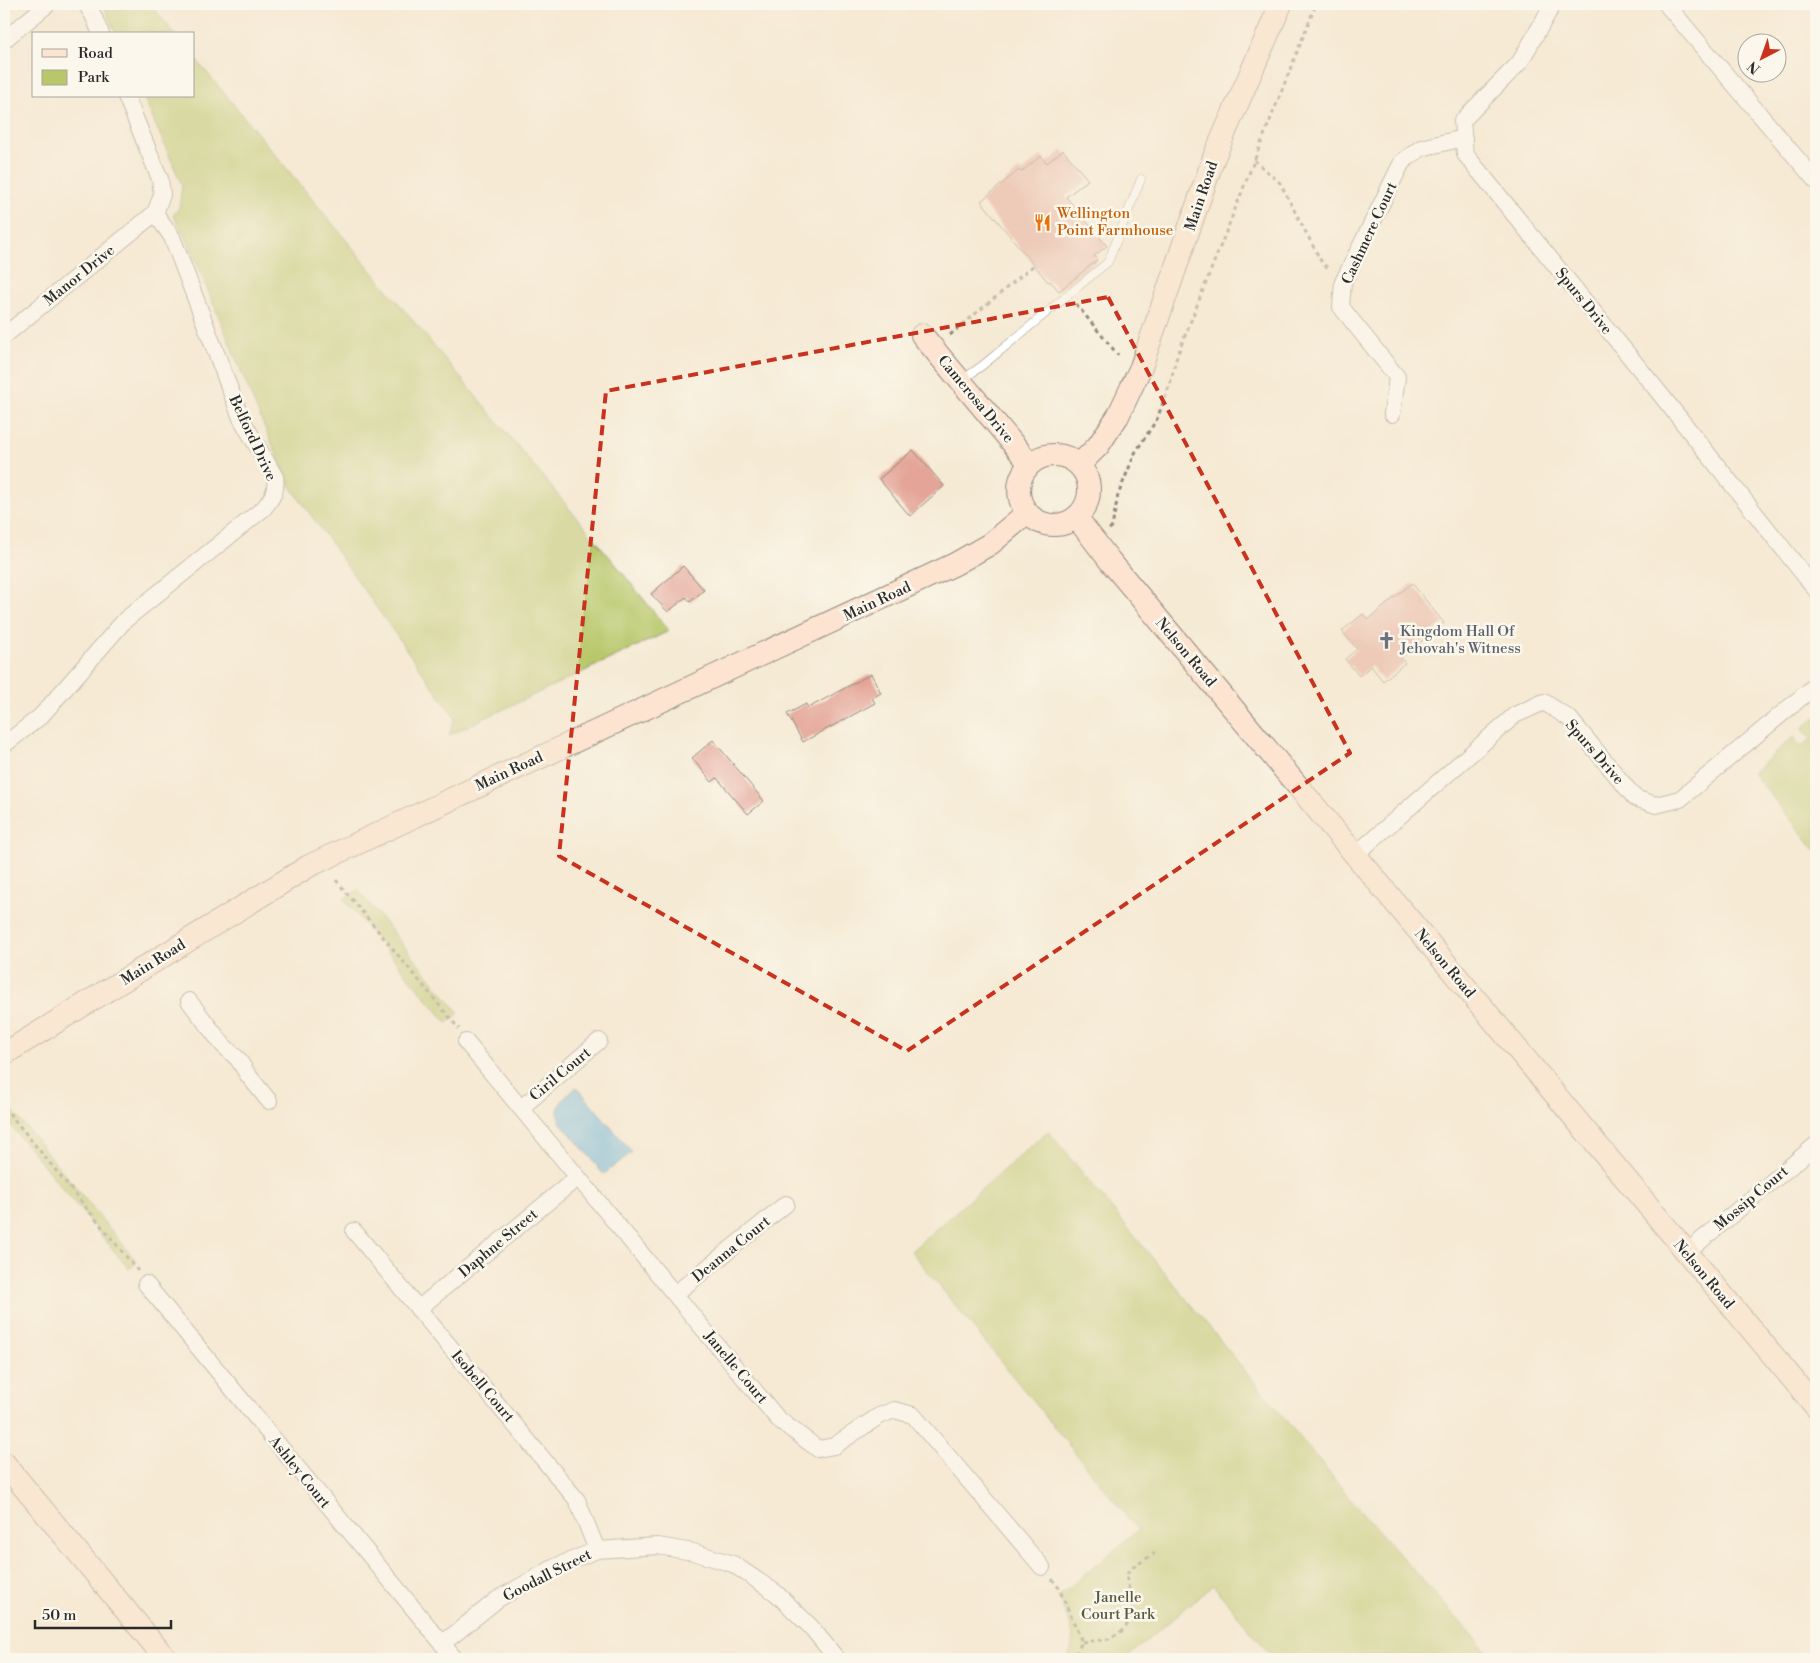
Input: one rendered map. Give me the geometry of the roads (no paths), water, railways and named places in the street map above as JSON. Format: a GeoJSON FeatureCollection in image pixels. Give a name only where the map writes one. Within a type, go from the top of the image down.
{"type":"FeatureCollection","features":[{"type":"Feature","properties":{"kind":"main road","name":"Main Road"},"geometry":{"type":"LineString","coordinates":[[1079,465],[1098,446],[1118,416],[1141,367],[1214,157],[1281,4]]}},
{"type":"Feature","properties":{"kind":"main road","name":"Camerosa Drive"},"geometry":{"type":"LineString","coordinates":[[922,335],[1030,464]]}},
{"type":"Feature","properties":{"kind":"main road"},"geometry":{"type":"LineString","coordinates":[[1049,454],[1070,458],[1079,465],[1088,480],[1089,498],[1084,508],[1076,517],[1067,523],[1057,525],[1046,524],[1027,514],[1019,494],[1019,482],[1023,472],[1030,464],[1049,454]]}},
{"type":"Feature","properties":{"kind":"main road","name":"Main Road"},"geometry":{"type":"LineString","coordinates":[[4,1054],[309,866],[955,564],[990,544],[1027,514]]}},
{"type":"Feature","properties":{"kind":"main road","name":"Nelson Road"},"geometry":{"type":"LineString","coordinates":[[1076,517],[1116,569],[1816,1407]]}},
{"type":"Feature","properties":{"kind":"main road"},"geometry":{"type":"LineString","coordinates":[[4,1463],[166,1659]]}},
{"type":"Feature","properties":{"kind":"street"},"geometry":{"type":"LineString","coordinates":[[4,40],[48,4]]}},
{"type":"Feature","properties":{"kind":"street"},"geometry":{"type":"LineString","coordinates":[[86,4],[100,32]]}},
{"type":"Feature","properties":{"kind":"street","name":"Spurs Drive"},"geometry":{"type":"LineString","coordinates":[[1553,4],[1520,62],[1462,121],[1465,154],[1816,590]]}},
{"type":"Feature","properties":{"kind":"street"},"geometry":{"type":"LineString","coordinates":[[1666,4],[1816,181]]}},
{"type":"Feature","properties":{"kind":"street"},"geometry":{"type":"LineString","coordinates":[[127,98],[160,179],[162,194],[155,213]]}},
{"type":"Feature","properties":{"kind":"street","name":"Cashmere Court"},"geometry":{"type":"LineString","coordinates":[[1392,414],[1397,376],[1341,307],[1343,282],[1402,162],[1421,148],[1464,138]]}},
{"type":"Feature","properties":{"kind":"street","name":"Manor Drive"},"geometry":{"type":"LineString","coordinates":[[4,336],[155,213]]}},
{"type":"Feature","properties":{"kind":"street","name":"Belford Drive"},"geometry":{"type":"LineString","coordinates":[[4,744],[41,716],[125,620],[264,508],[273,496],[276,486],[274,477],[241,418],[172,237],[155,213]]}},
{"type":"Feature","properties":{"kind":"street","name":"Spurs Drive"},"geometry":{"type":"LineString","coordinates":[[1355,855],[1515,714],[1544,702],[1570,719],[1635,798],[1656,805],[1680,799],[1816,685]]}},
{"type":"Feature","properties":{"kind":"street"},"geometry":{"type":"LineString","coordinates":[[188,1000],[223,1045],[238,1059],[268,1101]]}},
{"type":"Feature","properties":{"kind":"street","name":"Ciril Court"},"geometry":{"type":"LineString","coordinates":[[521,1108],[599,1041]]}},
{"type":"Feature","properties":{"kind":"street","name":"Janelle Court"},"geometry":{"type":"LineString","coordinates":[[466,1042],[778,1419],[818,1449],[834,1446],[879,1416],[894,1410],[913,1415],[1042,1567]]}},
{"type":"Feature","properties":{"kind":"street","name":"Mossip Court"},"geometry":{"type":"LineString","coordinates":[[1686,1253],[1816,1144]]}},
{"type":"Feature","properties":{"kind":"street","name":"Daphne Street"},"geometry":{"type":"LineString","coordinates":[[418,1309],[578,1177]]}},
{"type":"Feature","properties":{"kind":"street","name":"Deanna Court"},"geometry":{"type":"LineString","coordinates":[[675,1294],[786,1204]]}},
{"type":"Feature","properties":{"kind":"street","name":"Isobell Court"},"geometry":{"type":"LineString","coordinates":[[354,1231],[577,1500],[597,1550]]}},
{"type":"Feature","properties":{"kind":"street","name":"Ashley Court"},"geometry":{"type":"LineString","coordinates":[[146,1284],[454,1659]]}},
{"type":"Feature","properties":{"kind":"street","name":"Goodall Street"},"geometry":{"type":"LineString","coordinates":[[442,1644],[498,1599],[555,1567],[597,1550],[658,1546],[693,1552],[733,1564],[776,1592],[811,1627],[837,1659]]}},
{"type":"Feature","properties":{"kind":"lane"},"geometry":{"type":"LineString","coordinates":[[960,381],[979,368],[1108,262],[1141,178]]}},
{"type":"Feature","properties":{"kind":"water"},"geometry":{"type":"Polygon","coordinates":[[[577,1087],[632,1152],[604,1174],[560,1122],[558,1116],[561,1102],[577,1087]]]}},
{"type":"Feature","properties":{"kind":"place","name":"Wellington Point Farmhouse"},"geometry":{"type":"Point","coordinates":[1043,222]}},
{"type":"Feature","properties":{"kind":"place","name":"Kingdom Hall Of Jehovah's Witness"},"geometry":{"type":"Point","coordinates":[1386,640]}},
{"type":"Feature","properties":{"kind":"park label","name":"Janelle Court Park"},"geometry":{"type":"Point","coordinates":[1118,1606]}}]}
